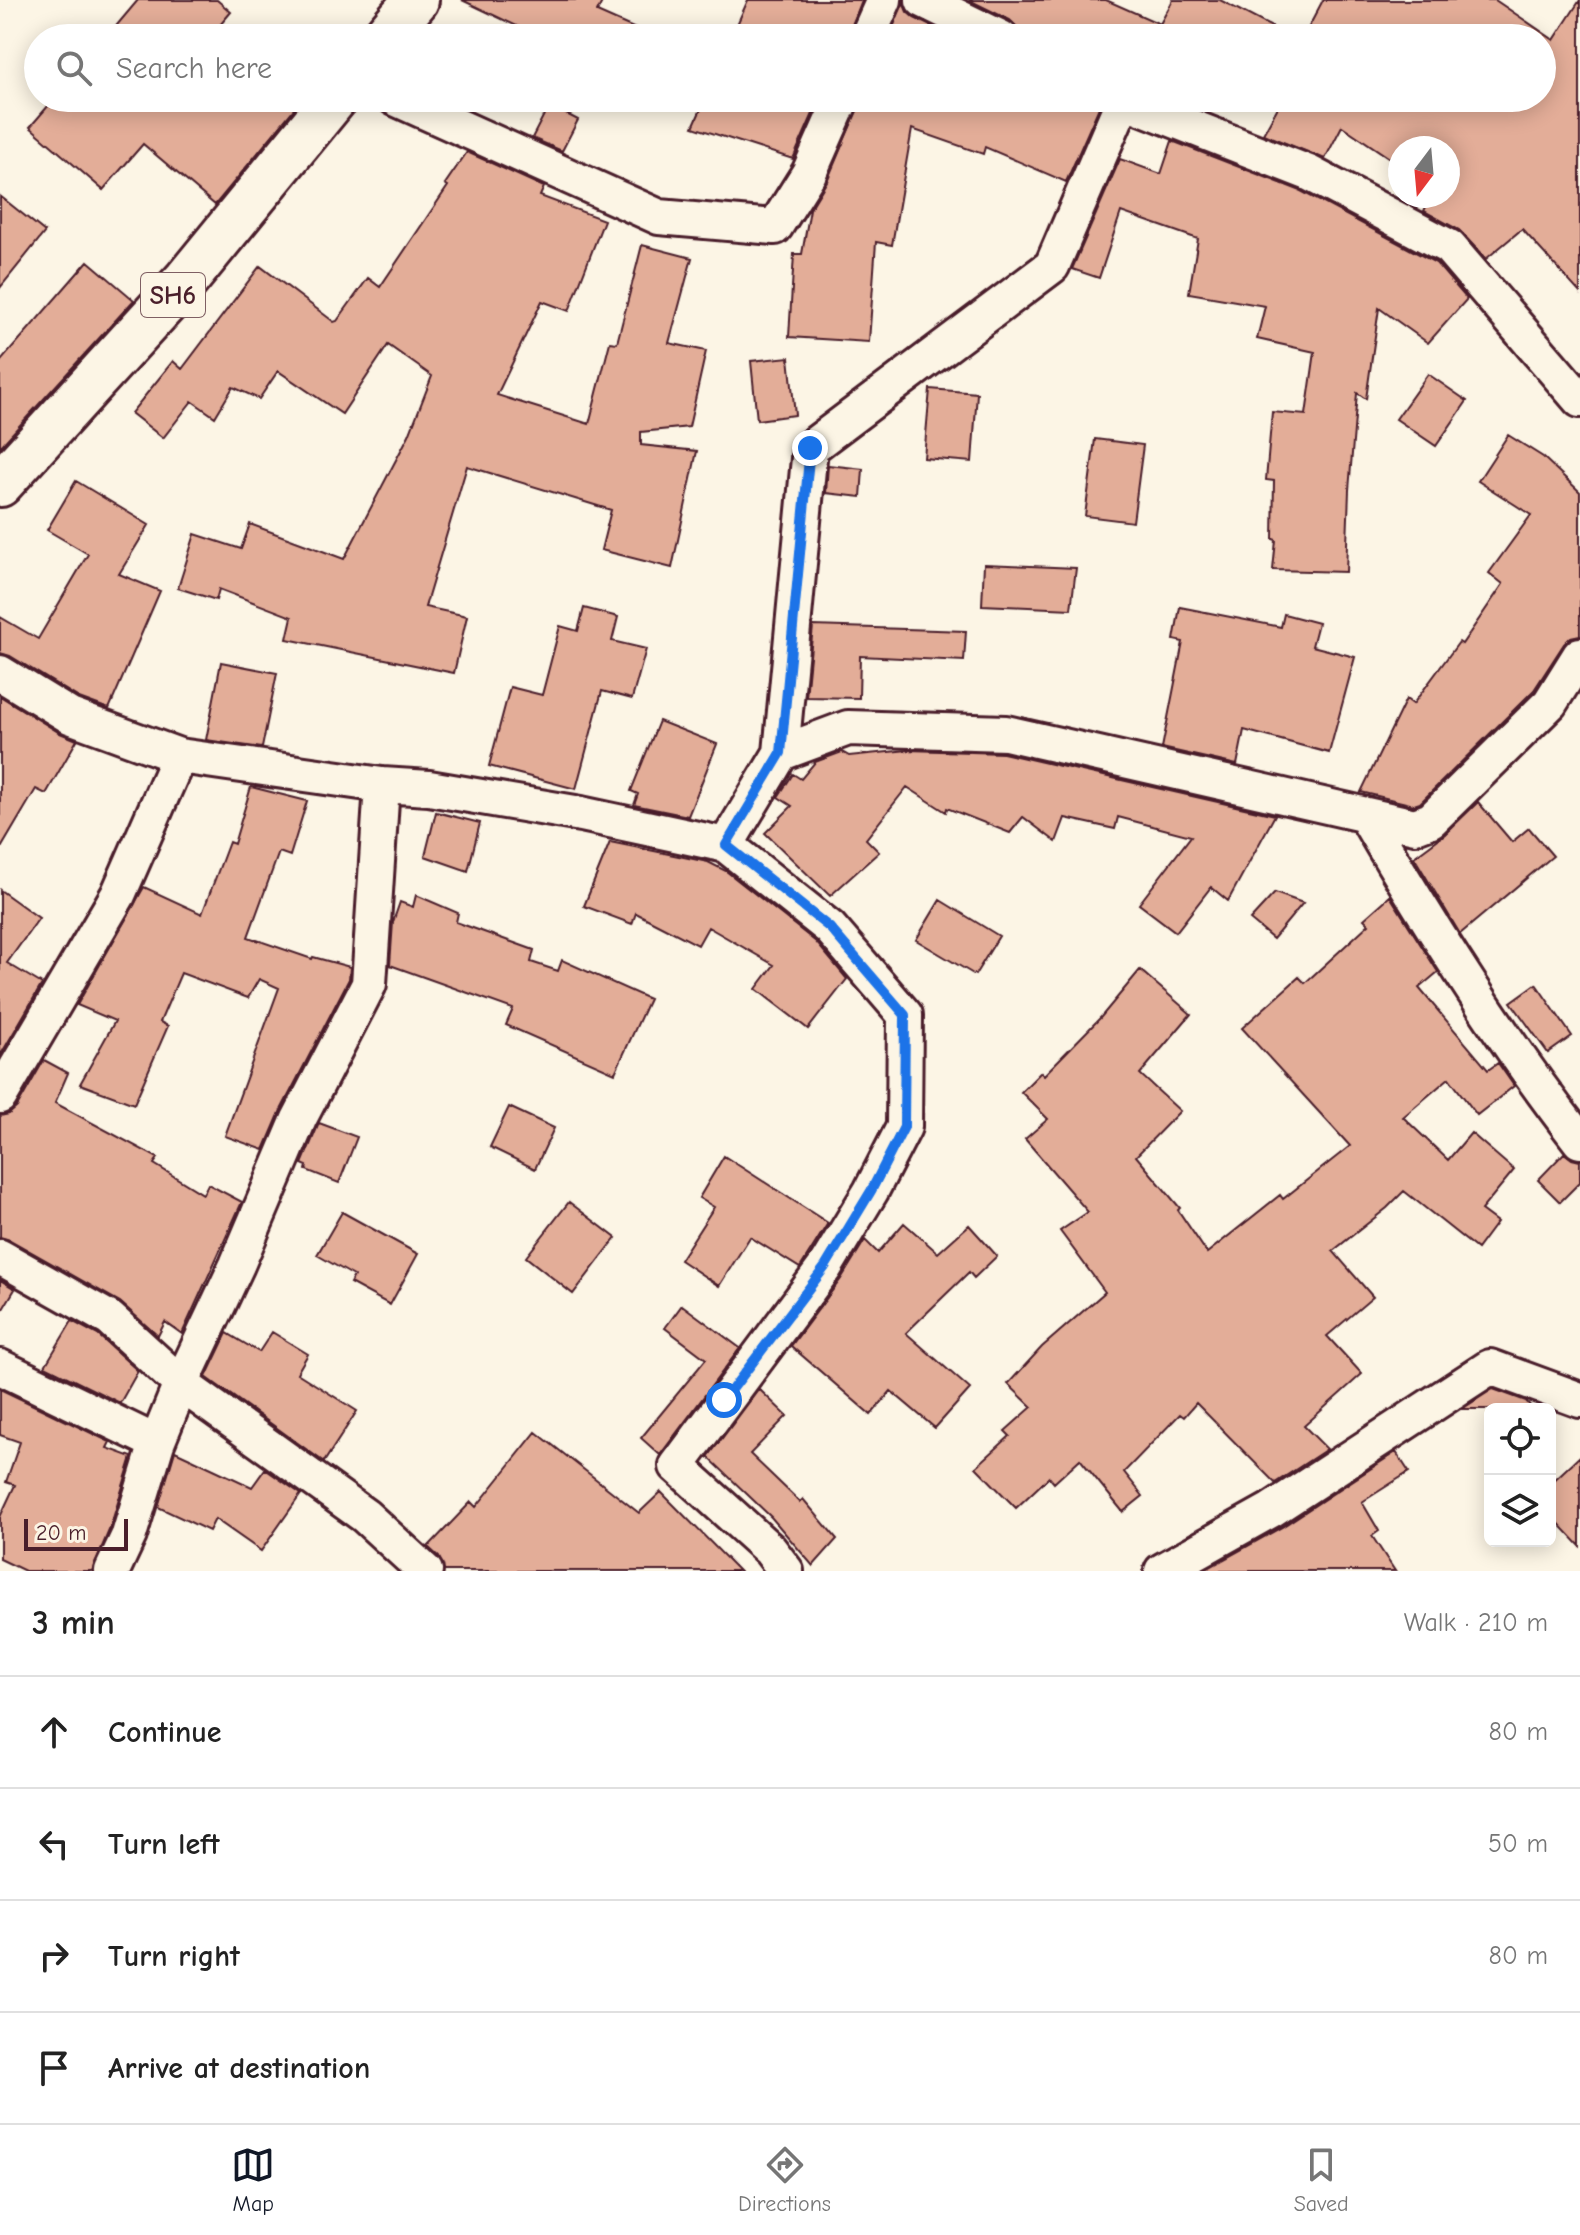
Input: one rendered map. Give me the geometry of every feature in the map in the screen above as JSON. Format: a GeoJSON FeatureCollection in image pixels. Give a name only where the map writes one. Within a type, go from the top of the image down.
{"type":"FeatureCollection","features":[{"type":"Feature","properties":{"kind":"main road"},"geometry":{"type":"LineString","coordinates":[[396,24],[416,0]]}},
{"type":"Feature","properties":{"kind":"main road","name":"SH6"},"geometry":{"type":"LineString","coordinates":[[0,484],[187,279],[324,112]]}},
{"type":"Feature","properties":{"kind":"street"},"geometry":{"type":"LineString","coordinates":[[873,24],[884,0]]}},
{"type":"Feature","properties":{"kind":"street"},"geometry":{"type":"LineString","coordinates":[[923,0],[972,24]]}},
{"type":"Feature","properties":{"kind":"street"},"geometry":{"type":"LineString","coordinates":[[426,112],[659,217],[775,227],[809,173],[836,112]]}},
{"type":"Feature","properties":{"kind":"street"},"geometry":{"type":"LineString","coordinates":[[726,845],[781,753],[810,448],[1052,266],[1115,112]]}},
{"type":"Feature","properties":{"kind":"street"},"geometry":{"type":"LineString","coordinates":[[1153,112],[1309,173],[1449,247],[1580,400]]}},
{"type":"Feature","properties":{"kind":"street"},"geometry":{"type":"LineString","coordinates":[[781,753],[848,728],[1006,733],[1415,826],[1431,820],[1550,703],[1580,655]]}},
{"type":"Feature","properties":{"kind":"street"},"geometry":{"type":"LineString","coordinates":[[0,673],[70,716],[179,756],[382,785],[429,788],[581,814],[726,845],[830,928],[905,1015],[904,1127],[871,1191],[825,1267],[677,1466],[770,1550],[786,1571]]}},
{"type":"Feature","properties":{"kind":"street"},"geometry":{"type":"LineString","coordinates":[[0,1096],[118,895],[179,756]]}},
{"type":"Feature","properties":{"kind":"street"},"geometry":{"type":"LineString","coordinates":[[112,1571],[129,1535],[157,1443],[181,1384],[237,1265],[299,1119],[369,984],[382,785]]}},
{"type":"Feature","properties":{"kind":"street"},"geometry":{"type":"LineString","coordinates":[[1366,816],[1413,898],[1541,1091],[1580,1141]]}},
{"type":"Feature","properties":{"kind":"street"},"geometry":{"type":"LineString","coordinates":[[0,1257],[110,1319],[181,1384],[365,1516],[425,1571]]}},
{"type":"Feature","properties":{"kind":"street"},"geometry":{"type":"LineString","coordinates":[[0,1367],[157,1443]]}},
{"type":"Feature","properties":{"kind":"street"},"geometry":{"type":"LineString","coordinates":[[1162,1571],[1271,1510],[1490,1367],[1580,1400]]}},
{"type":"Feature","properties":{"kind":"building"},"geometry":{"type":"Polygon","coordinates":[[[138,0],[217,0],[231,12],[221,24],[118,24],[138,0]]]}},
{"type":"Feature","properties":{"kind":"building"},"geometry":{"type":"Polygon","coordinates":[[[462,0],[603,0],[597,12],[624,24],[513,24],[462,0]]]}},
{"type":"Feature","properties":{"kind":"building"},"geometry":{"type":"Polygon","coordinates":[[[748,0],[862,0],[853,24],[737,24],[748,0]]]}},
{"type":"Feature","properties":{"kind":"building"},"geometry":{"type":"Polygon","coordinates":[[[969,0],[1106,0],[1160,24],[1014,24],[969,0]]]}},
{"type":"Feature","properties":{"kind":"building"},"geometry":{"type":"Polygon","coordinates":[[[1173,0],[1220,0],[1266,24],[1160,24],[1173,0]]]}},
{"type":"Feature","properties":{"kind":"building"},"geometry":{"type":"Polygon","coordinates":[[[1323,0],[1495,0],[1530,24],[1310,24],[1323,0]]]}},
{"type":"Feature","properties":{"kind":"building"},"geometry":{"type":"Polygon","coordinates":[[[1580,0],[1580,293],[1522,229],[1486,259],[1459,230],[1424,211],[1425,208],[1460,208],[1460,136],[1388,136],[1388,157],[1342,126],[1325,159],[1263,134],[1275,112],[1556,112],[1556,37],[1580,0]]]}},
{"type":"Feature","properties":{"kind":"building"},"geometry":{"type":"Polygon","coordinates":[[[903,2],[907,12],[926,24],[894,24],[903,2]]]}},
{"type":"Feature","properties":{"kind":"building"},"geometry":{"type":"Polygon","coordinates":[[[43,112],[291,112],[215,205],[143,144],[103,190],[30,127],[43,112]]]}},
{"type":"Feature","properties":{"kind":"building"},"geometry":{"type":"Polygon","coordinates":[[[545,112],[563,112],[578,120],[562,151],[532,138],[545,112]]]}},
{"type":"Feature","properties":{"kind":"building"},"geometry":{"type":"Polygon","coordinates":[[[700,112],[814,112],[793,159],[693,127],[700,112]]]}},
{"type":"Feature","properties":{"kind":"building"},"geometry":{"type":"Polygon","coordinates":[[[856,112],[1097,112],[1066,182],[985,147],[983,154],[912,129],[892,245],[876,242],[869,342],[789,337],[794,254],[802,254],[810,209],[827,181],[856,112]]]}},
{"type":"Feature","properties":{"kind":"building"},"geometry":{"type":"Polygon","coordinates":[[[1172,141],[1301,191],[1436,263],[1467,299],[1428,343],[1379,308],[1366,399],[1357,393],[1346,572],[1273,570],[1276,540],[1273,539],[1274,481],[1266,480],[1272,412],[1306,415],[1315,352],[1257,339],[1265,306],[1189,293],[1198,239],[1121,212],[1099,278],[1072,269],[1120,159],[1161,174],[1172,141]]]}},
{"type":"Feature","properties":{"kind":"building"},"geometry":{"type":"Polygon","coordinates":[[[467,152],[544,187],[540,196],[604,220],[569,311],[542,301],[497,395],[589,424],[610,342],[617,343],[642,245],[692,258],[669,343],[706,351],[689,427],[641,432],[641,445],[697,451],[672,568],[601,550],[611,510],[467,466],[425,607],[467,616],[454,673],[287,639],[292,617],[219,589],[216,600],[178,588],[195,534],[241,549],[250,524],[344,559],[409,435],[432,376],[388,345],[342,414],[278,371],[259,399],[233,387],[215,417],[192,401],[163,438],[131,413],[173,361],[182,369],[260,266],[334,322],[337,321],[368,278],[380,287],[448,186],[445,184],[467,152]]]}},
{"type":"Feature","properties":{"kind":"building"},"geometry":{"type":"Polygon","coordinates":[[[0,196],[45,232],[0,288],[0,196]]]}},
{"type":"Feature","properties":{"kind":"building"},"geometry":{"type":"Polygon","coordinates":[[[88,261],[134,300],[0,447],[0,362],[88,261]]]}},
{"type":"Feature","properties":{"kind":"building"},"geometry":{"type":"Polygon","coordinates":[[[789,357],[795,415],[757,420],[751,361],[789,357]]]}},
{"type":"Feature","properties":{"kind":"building"},"geometry":{"type":"Polygon","coordinates":[[[1428,374],[1467,401],[1436,446],[1396,419],[1428,374]]]}},
{"type":"Feature","properties":{"kind":"building"},"geometry":{"type":"Polygon","coordinates":[[[930,389],[977,393],[972,462],[924,458],[930,389]]]}},
{"type":"Feature","properties":{"kind":"building"},"geometry":{"type":"Polygon","coordinates":[[[1508,435],[1543,457],[1580,492],[1580,635],[1571,637],[1564,644],[1534,690],[1420,803],[1414,805],[1361,792],[1406,699],[1413,704],[1459,642],[1462,644],[1503,584],[1489,573],[1531,515],[1478,481],[1508,435]]]}},
{"type":"Feature","properties":{"kind":"building"},"geometry":{"type":"Polygon","coordinates":[[[1095,439],[1143,445],[1133,522],[1085,516],[1095,439]]]}},
{"type":"Feature","properties":{"kind":"building"},"geometry":{"type":"Polygon","coordinates":[[[828,465],[863,469],[861,497],[826,493],[828,465]]]}},
{"type":"Feature","properties":{"kind":"building"},"geometry":{"type":"Polygon","coordinates":[[[76,481],[149,525],[119,574],[160,591],[109,709],[79,698],[0,653],[0,617],[38,639],[88,554],[47,530],[76,481]]]}},
{"type":"Feature","properties":{"kind":"building"},"geometry":{"type":"Polygon","coordinates":[[[984,564],[1076,568],[1071,609],[982,605],[984,564]]]}},
{"type":"Feature","properties":{"kind":"building"},"geometry":{"type":"Polygon","coordinates":[[[1180,607],[1281,627],[1284,614],[1318,623],[1312,646],[1355,657],[1329,753],[1244,730],[1237,765],[1162,748],[1183,642],[1174,640],[1180,607]]]}},
{"type":"Feature","properties":{"kind":"building"},"geometry":{"type":"Polygon","coordinates":[[[584,608],[618,617],[612,641],[646,649],[632,699],[602,691],[576,789],[489,766],[510,687],[542,695],[560,626],[578,631],[584,608]]]}},
{"type":"Feature","properties":{"kind":"building"},"geometry":{"type":"Polygon","coordinates":[[[813,626],[966,631],[964,661],[860,656],[859,698],[806,697],[813,626]]]}},
{"type":"Feature","properties":{"kind":"building"},"geometry":{"type":"Polygon","coordinates":[[[221,662],[277,673],[262,748],[206,740],[221,662]]]}},
{"type":"Feature","properties":{"kind":"building"},"geometry":{"type":"Polygon","coordinates":[[[0,696],[77,740],[46,794],[36,789],[0,850],[0,696]]]}},
{"type":"Feature","properties":{"kind":"building"},"geometry":{"type":"Polygon","coordinates":[[[659,721],[717,744],[688,816],[634,805],[638,794],[631,791],[659,721]]]}},
{"type":"Feature","properties":{"kind":"building"},"geometry":{"type":"Polygon","coordinates":[[[908,750],[1003,753],[1275,815],[1228,901],[1211,887],[1176,932],[1139,904],[1191,836],[1118,817],[1115,829],[1065,818],[1056,842],[1023,817],[1010,833],[947,808],[946,812],[907,787],[866,839],[879,852],[830,896],[765,833],[792,806],[778,797],[793,774],[801,779],[815,762],[842,752],[849,756],[908,750]]]}},
{"type":"Feature","properties":{"kind":"building"},"geometry":{"type":"Polygon","coordinates":[[[251,787],[307,801],[290,856],[279,852],[248,937],[312,959],[350,967],[349,979],[281,1110],[264,1150],[225,1136],[279,988],[259,979],[248,998],[181,973],[160,1022],[168,1026],[134,1104],[80,1084],[115,1021],[77,1005],[144,887],[202,914],[229,842],[234,844],[251,787]]]}},
{"type":"Feature","properties":{"kind":"building"},"geometry":{"type":"Polygon","coordinates":[[[1478,802],[1512,842],[1529,828],[1553,856],[1460,934],[1414,857],[1445,834],[1478,802]]]}},
{"type":"Feature","properties":{"kind":"building"},"geometry":{"type":"Polygon","coordinates":[[[436,812],[480,823],[468,871],[425,856],[436,812]]]}},
{"type":"Feature","properties":{"kind":"building"},"geometry":{"type":"Polygon","coordinates":[[[610,842],[708,862],[726,871],[816,942],[847,979],[808,1029],[756,989],[774,965],[708,927],[698,945],[636,913],[632,924],[584,906],[610,842]]]}},
{"type":"Feature","properties":{"kind":"building"},"geometry":{"type":"Polygon","coordinates":[[[0,890],[39,918],[7,963],[42,984],[0,1056],[0,890]]]}},
{"type":"Feature","properties":{"kind":"building"},"geometry":{"type":"Polygon","coordinates":[[[1275,893],[1303,903],[1273,939],[1250,920],[1275,893]]]}},
{"type":"Feature","properties":{"kind":"building"},"geometry":{"type":"Polygon","coordinates":[[[416,895],[458,913],[456,922],[534,950],[531,962],[558,971],[562,960],[649,999],[615,1073],[506,1025],[513,1009],[390,965],[393,922],[400,902],[413,907],[416,895]]]}},
{"type":"Feature","properties":{"kind":"building"},"geometry":{"type":"Polygon","coordinates":[[[1390,896],[1438,972],[1419,988],[1488,1070],[1498,1063],[1514,1086],[1477,1115],[1449,1078],[1403,1117],[1448,1160],[1471,1133],[1514,1170],[1481,1210],[1497,1222],[1477,1249],[1404,1191],[1333,1251],[1373,1297],[1327,1336],[1362,1374],[1304,1426],[1327,1449],[1275,1483],[1196,1403],[1184,1417],[1180,1414],[1124,1472],[1143,1496],[1123,1512],[1080,1459],[1054,1483],[1049,1477],[1016,1508],[976,1467],[1010,1436],[1005,1431],[1032,1407],[1008,1384],[1042,1347],[1105,1292],[1060,1231],[1088,1212],[1025,1139],[1048,1119],[1021,1092],[1041,1072],[1044,1075],[1101,1017],[1140,970],[1191,1014],[1140,1074],[1180,1111],[1136,1156],[1180,1208],[1178,1210],[1207,1253],[1280,1195],[1283,1199],[1350,1146],[1242,1028],[1299,977],[1305,983],[1369,924],[1364,919],[1390,896]]]}},
{"type":"Feature","properties":{"kind":"building"},"geometry":{"type":"Polygon","coordinates":[[[940,900],[999,936],[975,975],[916,940],[940,900]]]}},
{"type":"Feature","properties":{"kind":"building"},"geometry":{"type":"Polygon","coordinates":[[[1536,984],[1572,1036],[1548,1053],[1511,1002],[1536,984]]]}},
{"type":"Feature","properties":{"kind":"building"},"geometry":{"type":"Polygon","coordinates":[[[44,1060],[68,1073],[55,1103],[158,1158],[154,1164],[203,1194],[208,1184],[242,1202],[182,1334],[165,1322],[158,1336],[120,1302],[0,1237],[0,1116],[9,1114],[17,1107],[44,1060]]]}},
{"type":"Feature","properties":{"kind":"building"},"geometry":{"type":"Polygon","coordinates":[[[509,1107],[554,1128],[535,1169],[490,1147],[509,1107]]]}},
{"type":"Feature","properties":{"kind":"building"},"geometry":{"type":"Polygon","coordinates":[[[319,1123],[357,1137],[339,1183],[306,1170],[307,1166],[302,1164],[319,1123]]]}},
{"type":"Feature","properties":{"kind":"building"},"geometry":{"type":"Polygon","coordinates":[[[1564,1153],[1580,1161],[1580,1182],[1560,1202],[1538,1180],[1564,1153]]]}},
{"type":"Feature","properties":{"kind":"building"},"geometry":{"type":"Polygon","coordinates":[[[724,1156],[828,1223],[800,1268],[750,1237],[719,1286],[680,1260],[714,1207],[699,1198],[724,1156]]]}},
{"type":"Feature","properties":{"kind":"building"},"geometry":{"type":"Polygon","coordinates":[[[569,1202],[616,1238],[573,1294],[526,1257],[569,1202]]]}},
{"type":"Feature","properties":{"kind":"building"},"geometry":{"type":"Polygon","coordinates":[[[342,1212],[418,1254],[390,1305],[350,1283],[354,1276],[317,1255],[342,1212]]]}},
{"type":"Feature","properties":{"kind":"building"},"geometry":{"type":"Polygon","coordinates":[[[904,1223],[938,1253],[969,1225],[997,1256],[974,1278],[969,1272],[906,1333],[970,1389],[935,1428],[891,1391],[871,1415],[791,1346],[841,1279],[865,1240],[878,1253],[904,1223]]]}},
{"type":"Feature","properties":{"kind":"building"},"geometry":{"type":"Polygon","coordinates":[[[0,1280],[15,1289],[0,1314],[0,1280]]]}},
{"type":"Feature","properties":{"kind":"building"},"geometry":{"type":"Polygon","coordinates":[[[682,1305],[740,1348],[660,1455],[641,1438],[706,1359],[665,1328],[682,1305]]]}},
{"type":"Feature","properties":{"kind":"building"},"geometry":{"type":"Polygon","coordinates":[[[72,1321],[98,1335],[138,1371],[120,1403],[45,1366],[72,1321]]]}},
{"type":"Feature","properties":{"kind":"building"},"geometry":{"type":"Polygon","coordinates":[[[272,1332],[308,1354],[297,1373],[357,1411],[324,1462],[206,1377],[227,1333],[259,1352],[272,1332]]]}},
{"type":"Feature","properties":{"kind":"building"},"geometry":{"type":"Polygon","coordinates":[[[0,1389],[110,1442],[107,1448],[132,1457],[110,1528],[92,1571],[25,1571],[0,1559],[0,1517],[15,1485],[6,1482],[20,1442],[0,1435],[0,1389]]]}},
{"type":"Feature","properties":{"kind":"building"},"geometry":{"type":"Polygon","coordinates":[[[759,1389],[787,1416],[750,1454],[800,1502],[803,1499],[837,1539],[813,1566],[771,1517],[708,1457],[759,1389]]]}},
{"type":"Feature","properties":{"kind":"building"},"geometry":{"type":"Polygon","coordinates":[[[1493,1389],[1528,1403],[1484,1403],[1484,1409],[1462,1409],[1493,1389]]]}},
{"type":"Feature","properties":{"kind":"building"},"geometry":{"type":"Polygon","coordinates":[[[536,1432],[639,1513],[661,1492],[739,1571],[444,1571],[439,1557],[428,1547],[471,1502],[476,1507],[536,1432]]]}},
{"type":"Feature","properties":{"kind":"building"},"geometry":{"type":"Polygon","coordinates":[[[175,1451],[252,1487],[265,1469],[301,1494],[261,1551],[215,1519],[209,1531],[158,1507],[175,1451]]]}},
{"type":"Feature","properties":{"kind":"building"},"geometry":{"type":"Polygon","coordinates":[[[1396,1452],[1409,1472],[1362,1502],[1379,1531],[1372,1536],[1395,1571],[1203,1571],[1282,1527],[1396,1452]]]}},
{"type":"Feature","properties":{"kind":"building"},"geometry":{"type":"Polygon","coordinates":[[[1580,1456],[1580,1546],[1556,1520],[1556,1478],[1580,1456]]]}},
{"type":"Feature","properties":{"kind":"route"},"geometry":{"type":"LineString","coordinates":[[724,1400],[825,1267],[871,1191],[904,1127],[905,1015],[830,928],[726,845],[781,753],[810,448]]}}]}
